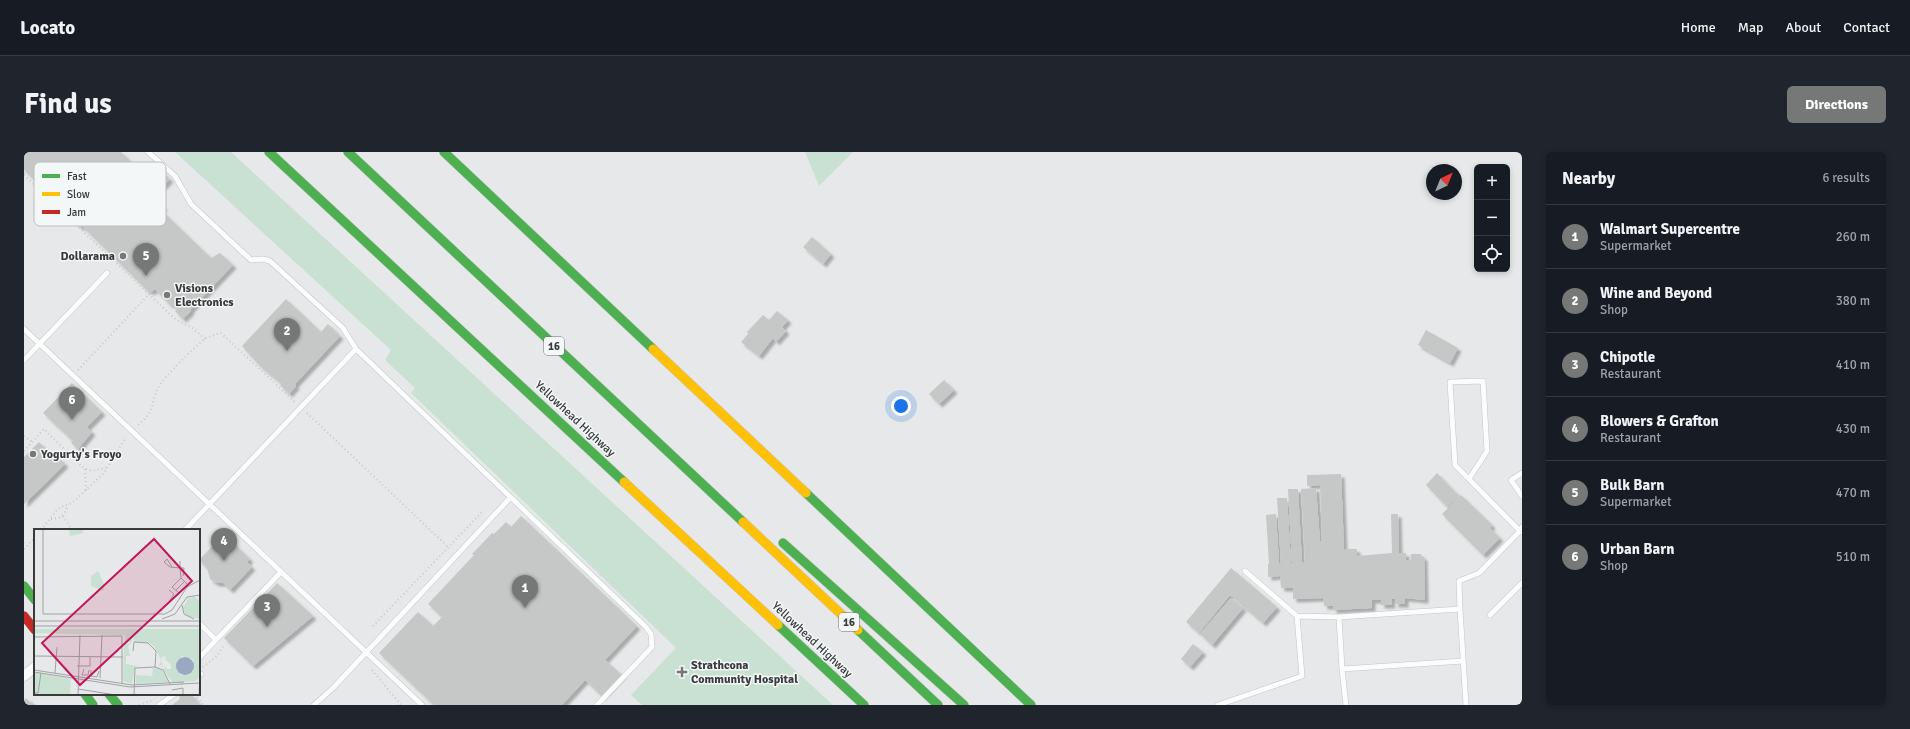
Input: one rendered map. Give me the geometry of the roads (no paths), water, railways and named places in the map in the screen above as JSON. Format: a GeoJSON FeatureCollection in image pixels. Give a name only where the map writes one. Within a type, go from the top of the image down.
{"type":"FeatureCollection","features":[{"type":"Feature","properties":{"kind":"main road","name":"Yellowhead Highway"},"geometry":{"type":"LineString","coordinates":[[269,152],[864,705]]}},
{"type":"Feature","properties":{"kind":"main road","name":"16"},"geometry":{"type":"LineString","coordinates":[[348,152],[938,705]]}},
{"type":"Feature","properties":{"kind":"main road"},"geometry":{"type":"LineString","coordinates":[[444,152],[1032,705]]}},
{"type":"Feature","properties":{"kind":"main road"},"geometry":{"type":"LineString","coordinates":[[601,390],[688,458]]}},
{"type":"Feature","properties":{"kind":"main road"},"geometry":{"type":"LineString","coordinates":[[776,536],[964,705]]}},
{"type":"Feature","properties":{"kind":"main road"},"geometry":{"type":"LineString","coordinates":[[24,586],[34,599]]}},
{"type":"Feature","properties":{"kind":"main road"},"geometry":{"type":"LineString","coordinates":[[24,616],[34,629]]}},
{"type":"Feature","properties":{"kind":"main road"},"geometry":{"type":"LineString","coordinates":[[86,695],[93,705]]}},
{"type":"Feature","properties":{"kind":"main road"},"geometry":{"type":"LineString","coordinates":[[110,695],[118,705]]}},
{"type":"Feature","properties":{"kind":"street"},"geometry":{"type":"LineString","coordinates":[[24,676],[34,668]]}},
{"type":"Feature","properties":{"kind":"lane"},"geometry":{"type":"LineString","coordinates":[[148,152],[159,162]]}},
{"type":"Feature","properties":{"kind":"lane"},"geometry":{"type":"LineString","coordinates":[[166,168],[175,176],[191,204],[251,260],[264,259],[270,262],[343,328],[356,349],[646,627],[651,634],[652,647],[596,705]]}},
{"type":"Feature","properties":{"kind":"lane"},"geometry":{"type":"LineString","coordinates":[[24,360],[107,273]]}},
{"type":"Feature","properties":{"kind":"lane"},"geometry":{"type":"LineString","coordinates":[[24,329],[422,705]]}},
{"type":"Feature","properties":{"kind":"lane"},"geometry":{"type":"LineString","coordinates":[[186,529],[356,349]]}},
{"type":"Feature","properties":{"kind":"lane"},"geometry":{"type":"LineString","coordinates":[[1466,705],[1459,581],[1479,573],[1521,530],[1469,479],[1455,465],[1450,382],[1483,382],[1487,451],[1469,479]]}},
{"type":"Feature","properties":{"kind":"lane"},"geometry":{"type":"LineString","coordinates":[[1522,473],[1511,480],[1522,496]]}},
{"type":"Feature","properties":{"kind":"lane"},"geometry":{"type":"LineString","coordinates":[[314,705],[333,688],[510,498]]}},
{"type":"Feature","properties":{"kind":"lane"},"geometry":{"type":"LineString","coordinates":[[1245,571],[1297,616],[1339,617],[1460,609]]}},
{"type":"Feature","properties":{"kind":"lane"},"geometry":{"type":"LineString","coordinates":[[200,657],[281,572]]}},
{"type":"Feature","properties":{"kind":"lane"},"geometry":{"type":"LineString","coordinates":[[1490,614],[1522,583]]}},
{"type":"Feature","properties":{"kind":"lane"},"geometry":{"type":"LineString","coordinates":[[1218,705],[1302,676],[1297,616]]}},
{"type":"Feature","properties":{"kind":"lane"},"geometry":{"type":"LineString","coordinates":[[1339,617],[1346,705]]}},
{"type":"Feature","properties":{"kind":"lane"},"geometry":{"type":"LineString","coordinates":[[200,624],[216,640]]}},
{"type":"Feature","properties":{"kind":"lane"},"geometry":{"type":"LineString","coordinates":[[1342,669],[1463,661]]}},
{"type":"Feature","properties":{"kind":"lane"},"geometry":{"type":"LineString","coordinates":[[159,705],[174,695]]}},
{"type":"Feature","properties":{"kind":"place","name":"Dollarama"},"geometry":{"type":"Point","coordinates":[123,256]}},
{"type":"Feature","properties":{"kind":"place","name":"Bulk Barn"},"geometry":{"type":"Point","coordinates":[146,276]}},
{"type":"Feature","properties":{"kind":"place","name":"Visions Electronics"},"geometry":{"type":"Point","coordinates":[167,295]}},
{"type":"Feature","properties":{"kind":"place","name":"Wine and Beyond"},"geometry":{"type":"Point","coordinates":[287,351]}},
{"type":"Feature","properties":{"kind":"place","name":"Urban Barn"},"geometry":{"type":"Point","coordinates":[72,420]}},
{"type":"Feature","properties":{"kind":"place","name":"Yogurty's Froyo"},"geometry":{"type":"Point","coordinates":[33,454]}},
{"type":"Feature","properties":{"kind":"place","name":"Blowers & Grafton"},"geometry":{"type":"Point","coordinates":[224,561]}},
{"type":"Feature","properties":{"kind":"place","name":"Walmart Supercentre"},"geometry":{"type":"Point","coordinates":[525,608]}},
{"type":"Feature","properties":{"kind":"place","name":"Chipotle"},"geometry":{"type":"Point","coordinates":[267,627]}},
{"type":"Feature","properties":{"kind":"place","name":"Strathcona Community Hospital"},"geometry":{"type":"Point","coordinates":[682,672]}}]}
